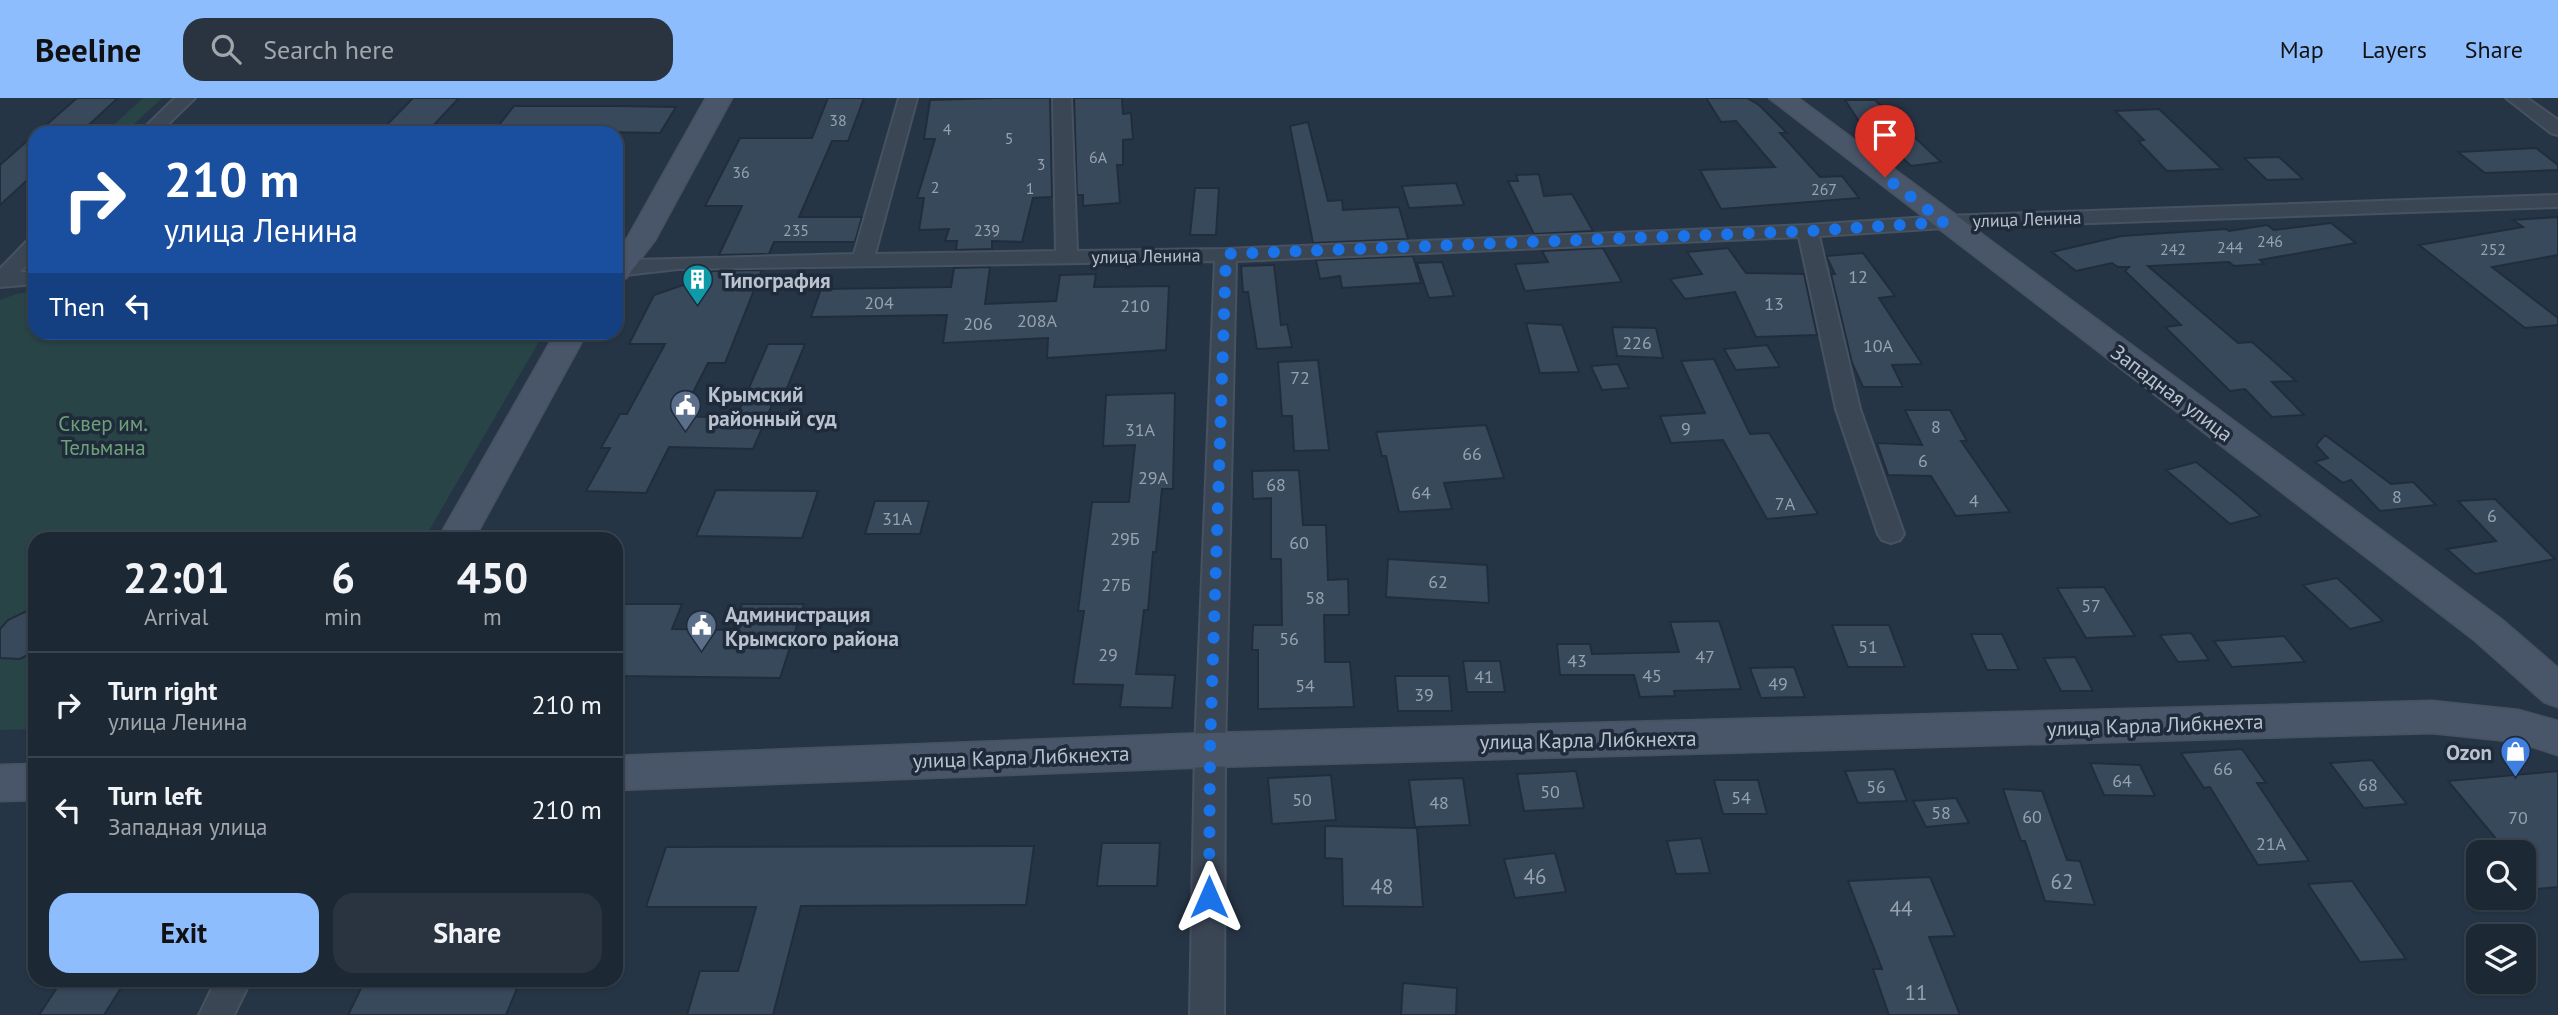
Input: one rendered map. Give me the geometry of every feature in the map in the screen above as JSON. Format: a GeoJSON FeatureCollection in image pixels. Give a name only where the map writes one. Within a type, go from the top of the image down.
{"type":"FeatureCollection","features":[{"type":"Feature","properties":{"kind":"main road"},"geometry":{"type":"LineString","coordinates":[[623,263],[641,240],[719,98]]}},
{"type":"Feature","properties":{"kind":"main road","name":"Западная улица"},"geometry":{"type":"LineString","coordinates":[[1782,98],[2487,629],[2558,691]]}},
{"type":"Feature","properties":{"kind":"main road"},"geometry":{"type":"LineString","coordinates":[[460,532],[568,340]]}},
{"type":"Feature","properties":{"kind":"main road","name":"улица Карла Либкнехта"},"geometry":{"type":"LineString","coordinates":[[623,773],[1210,750],[2432,716],[2518,726],[2558,738]]}},
{"type":"Feature","properties":{"kind":"main road"},"geometry":{"type":"LineString","coordinates":[[0,783],[28,782]]}},
{"type":"Feature","properties":{"kind":"street"},"geometry":{"type":"LineString","coordinates":[[156,126],[186,98]]}},
{"type":"Feature","properties":{"kind":"street"},"geometry":{"type":"LineString","coordinates":[[863,260],[908,98]]}},
{"type":"Feature","properties":{"kind":"street"},"geometry":{"type":"LineString","coordinates":[[1062,98],[1067,257]]}},
{"type":"Feature","properties":{"kind":"street"},"geometry":{"type":"LineString","coordinates":[[2515,98],[2558,129]]}},
{"type":"Feature","properties":{"kind":"street","name":"улица Ленина"},"geometry":{"type":"LineString","coordinates":[[623,270],[650,264],[1226,254],[1808,231],[1944,222],[2558,201]]}},
{"type":"Feature","properties":{"kind":"street"},"geometry":{"type":"LineString","coordinates":[[1808,231],[1848,409],[1891,534]]}},
{"type":"Feature","properties":{"kind":"street"},"geometry":{"type":"LineString","coordinates":[[1,279],[28,251]]}},
{"type":"Feature","properties":{"kind":"street"},"geometry":{"type":"LineString","coordinates":[[1207,1015],[1210,750],[1226,254]]}},
{"type":"Feature","properties":{"kind":"street"},"geometry":{"type":"LineString","coordinates":[[1,279],[28,278]]}},
{"type":"Feature","properties":{"kind":"street"},"geometry":{"type":"LineString","coordinates":[[216,1015],[230,987]]}},
{"type":"Feature","properties":{"kind":"green space"},"geometry":{"type":"Polygon","coordinates":[[[143,98],[162,98],[132,126],[113,126],[143,98]]]}},
{"type":"Feature","properties":{"kind":"green space","name":"Сквер им. Тельмана"},"geometry":{"type":"Polygon","coordinates":[[[28,292],[28,340],[540,340],[428,532],[28,532],[28,729],[0,730],[0,300],[28,292]]]}},
{"type":"Feature","properties":{"kind":"building"},"geometry":{"type":"Polygon","coordinates":[[[77,98],[118,98],[88,126],[45,126],[77,98]]]}},
{"type":"Feature","properties":{"kind":"building"},"geometry":{"type":"Polygon","coordinates":[[[413,98],[459,98],[433,126],[386,126],[413,98]]]}},
{"type":"Feature","properties":{"kind":"building"},"geometry":{"type":"Polygon","coordinates":[[[828,98],[864,98],[848,141],[832,141],[799,217],[862,217],[855,242],[774,242],[769,254],[719,255],[742,206],[705,206],[740,138],[812,138],[828,98]]]}},
{"type":"Feature","properties":{"kind":"building"},"geometry":{"type":"Polygon","coordinates":[[[1050,98],[1052,197],[1033,198],[1022,242],[992,241],[992,249],[956,250],[957,241],[945,241],[949,229],[919,230],[924,198],[917,198],[935,139],[924,139],[930,100],[1050,98]]]}},
{"type":"Feature","properties":{"kind":"building"},"geometry":{"type":"Polygon","coordinates":[[[1074,98],[1122,98],[1123,114],[1131,113],[1133,139],[1123,140],[1123,165],[1117,165],[1120,203],[1083,206],[1083,195],[1077,195],[1074,98]]]}},
{"type":"Feature","properties":{"kind":"building"},"geometry":{"type":"Polygon","coordinates":[[[1706,98],[1747,98],[1759,105],[1787,133],[1780,133],[1820,177],[1842,176],[1859,198],[1721,209],[1700,170],[1775,167],[1736,121],[1721,122],[1706,98]]]}},
{"type":"Feature","properties":{"kind":"building"},"geometry":{"type":"Polygon","coordinates":[[[1845,100],[1875,100],[1941,162],[1911,166],[1873,129],[1864,129],[1845,100]]]}},
{"type":"Feature","properties":{"kind":"building"},"geometry":{"type":"Polygon","coordinates":[[[514,106],[676,107],[660,133],[623,132],[623,126],[498,126],[514,106]]]}},
{"type":"Feature","properties":{"kind":"building"},"geometry":{"type":"Polygon","coordinates":[[[2159,109],[2222,169],[2167,171],[2138,141],[2144,140],[2115,111],[2159,109]]]}},
{"type":"Feature","properties":{"kind":"building"},"geometry":{"type":"Polygon","coordinates":[[[1308,122],[1328,201],[1342,200],[1343,210],[1399,207],[1408,239],[1313,243],[1290,126],[1308,122]]]}},
{"type":"Feature","properties":{"kind":"building"},"geometry":{"type":"Polygon","coordinates":[[[28,140],[28,179],[0,205],[0,165],[28,140]]]}},
{"type":"Feature","properties":{"kind":"building"},"geometry":{"type":"Polygon","coordinates":[[[2536,148],[2558,165],[2558,170],[2485,173],[2458,152],[2536,148]]]}},
{"type":"Feature","properties":{"kind":"building"},"geometry":{"type":"Polygon","coordinates":[[[2279,157],[2303,179],[2267,180],[2244,158],[2279,157]]]}},
{"type":"Feature","properties":{"kind":"building"},"geometry":{"type":"Polygon","coordinates":[[[1539,174],[1544,196],[1572,194],[1593,231],[1534,234],[1508,181],[1518,181],[1516,175],[1539,174]]]}},
{"type":"Feature","properties":{"kind":"building"},"geometry":{"type":"Polygon","coordinates":[[[1456,183],[1464,205],[1409,208],[1402,186],[1456,183]]]}},
{"type":"Feature","properties":{"kind":"building"},"geometry":{"type":"Polygon","coordinates":[[[1195,188],[1219,188],[1216,235],[1190,235],[1195,188]]]}},
{"type":"Feature","properties":{"kind":"building"},"geometry":{"type":"Polygon","coordinates":[[[2558,217],[2558,255],[2492,267],[2558,318],[2558,325],[2525,328],[2419,245],[2523,227],[2513,220],[2558,217]]]}},
{"type":"Feature","properties":{"kind":"building"},"geometry":{"type":"Polygon","coordinates":[[[2331,223],[2356,243],[2260,260],[2264,264],[2234,266],[2229,262],[2148,266],[2238,343],[2252,342],[2296,381],[2272,382],[2304,415],[2272,417],[2245,389],[2230,391],[2165,327],[2181,325],[2125,271],[2129,267],[2118,267],[2112,263],[2076,271],[2052,252],[2121,236],[2226,229],[2229,231],[2267,225],[2274,230],[2331,223]]]}},
{"type":"Feature","properties":{"kind":"building"},"geometry":{"type":"Polygon","coordinates":[[[1603,248],[1622,282],[1525,291],[1515,264],[1548,262],[1542,251],[1603,248]]]}},
{"type":"Feature","properties":{"kind":"building"},"geometry":{"type":"Polygon","coordinates":[[[1728,248],[1746,273],[1804,274],[1817,335],[1756,337],[1735,292],[1685,299],[1670,279],[1702,274],[1687,252],[1728,248]]]}},
{"type":"Feature","properties":{"kind":"building"},"geometry":{"type":"Polygon","coordinates":[[[1863,253],[1895,296],[1879,298],[1922,364],[1892,365],[1903,387],[1863,387],[1852,363],[1831,274],[1835,274],[1826,256],[1863,253]]]}},
{"type":"Feature","properties":{"kind":"building"},"geometry":{"type":"Polygon","coordinates":[[[1413,256],[1421,283],[1342,288],[1340,276],[1320,279],[1316,260],[1413,256]]]}},
{"type":"Feature","properties":{"kind":"building"},"geometry":{"type":"Polygon","coordinates":[[[1442,262],[1454,296],[1429,298],[1417,263],[1442,262]]]}},
{"type":"Feature","properties":{"kind":"building"},"geometry":{"type":"Polygon","coordinates":[[[1274,265],[1281,325],[1287,324],[1292,347],[1257,349],[1248,292],[1243,292],[1241,266],[1274,265]]]}},
{"type":"Feature","properties":{"kind":"building"},"geometry":{"type":"Polygon","coordinates":[[[990,267],[985,304],[1056,301],[1060,275],[1096,274],[1094,287],[1169,286],[1166,350],[1047,358],[1048,338],[943,343],[947,315],[811,317],[821,289],[951,287],[954,268],[990,267]]]}},
{"type":"Feature","properties":{"kind":"building"},"geometry":{"type":"Polygon","coordinates":[[[762,270],[725,363],[708,363],[681,416],[736,418],[768,344],[805,344],[783,398],[775,398],[753,449],[669,447],[646,493],[586,491],[610,448],[601,448],[620,414],[627,414],[665,344],[629,344],[654,295],[686,284],[706,284],[712,271],[762,270]]]}},
{"type":"Feature","properties":{"kind":"building"},"geometry":{"type":"Polygon","coordinates":[[[1526,323],[1562,325],[1579,372],[1540,373],[1526,323]]]}},
{"type":"Feature","properties":{"kind":"building"},"geometry":{"type":"Polygon","coordinates":[[[1612,327],[1656,328],[1663,358],[1617,356],[1612,327]]]}},
{"type":"Feature","properties":{"kind":"building"},"geometry":{"type":"Polygon","coordinates":[[[1767,345],[1780,367],[1736,370],[1724,349],[1767,345]]]}},
{"type":"Feature","properties":{"kind":"building"},"geometry":{"type":"Polygon","coordinates":[[[1714,359],[1750,434],[1769,433],[1818,514],[1767,519],[1723,440],[1671,443],[1660,416],[1705,413],[1681,361],[1714,359]]]}},
{"type":"Feature","properties":{"kind":"building"},"geometry":{"type":"Polygon","coordinates":[[[1318,360],[1329,450],[1294,451],[1292,416],[1282,416],[1278,362],[1318,360]]]}},
{"type":"Feature","properties":{"kind":"building"},"geometry":{"type":"Polygon","coordinates":[[[1618,364],[1629,388],[1602,390],[1591,366],[1618,364]]]}},
{"type":"Feature","properties":{"kind":"building"},"geometry":{"type":"Polygon","coordinates":[[[1175,393],[1173,489],[1162,489],[1148,610],[1144,610],[1136,674],[1175,675],[1172,708],[1120,707],[1123,685],[1073,684],[1084,611],[1078,611],[1092,502],[1129,502],[1135,445],[1103,446],[1106,395],[1175,393]]]}},
{"type":"Feature","properties":{"kind":"building"},"geometry":{"type":"Polygon","coordinates":[[[1905,410],[1950,410],[1967,441],[1961,441],[2010,512],[1956,516],[1931,476],[1888,475],[1877,443],[1922,445],[1905,410]]]}},
{"type":"Feature","properties":{"kind":"building"},"geometry":{"type":"Polygon","coordinates":[[[1486,425],[1504,478],[1444,483],[1452,509],[1399,512],[1386,456],[1382,456],[1376,432],[1486,425]]]}},
{"type":"Feature","properties":{"kind":"building"},"geometry":{"type":"Polygon","coordinates":[[[2325,435],[2391,484],[2413,482],[2436,505],[2380,511],[2351,480],[2343,483],[2315,462],[2328,458],[2316,445],[2325,435]]]}},
{"type":"Feature","properties":{"kind":"building"},"geometry":{"type":"Polygon","coordinates":[[[2196,462],[2261,516],[2230,524],[2166,470],[2196,462]]]}},
{"type":"Feature","properties":{"kind":"building"},"geometry":{"type":"Polygon","coordinates":[[[1299,470],[1303,525],[1326,525],[1328,580],[1348,579],[1349,615],[1324,615],[1325,662],[1350,662],[1354,707],[1258,709],[1258,650],[1252,650],[1253,625],[1282,625],[1281,559],[1271,559],[1271,498],[1253,499],[1252,471],[1299,470]]]}},
{"type":"Feature","properties":{"kind":"building"},"geometry":{"type":"Polygon","coordinates":[[[716,490],[818,491],[802,538],[696,536],[716,490]]]}},
{"type":"Feature","properties":{"kind":"building"},"geometry":{"type":"Polygon","coordinates":[[[2495,499],[2555,559],[2475,574],[2447,549],[2496,541],[2458,501],[2495,499]]]}},
{"type":"Feature","properties":{"kind":"building"},"geometry":{"type":"Polygon","coordinates":[[[875,501],[929,501],[920,534],[865,534],[875,501]]]}},
{"type":"Feature","properties":{"kind":"building"},"geometry":{"type":"Polygon","coordinates":[[[1388,559],[1487,565],[1489,603],[1386,597],[1388,559]]]}},
{"type":"Feature","properties":{"kind":"building"},"geometry":{"type":"Polygon","coordinates":[[[2337,578],[2383,621],[2350,629],[2303,585],[2337,578]]]}},
{"type":"Feature","properties":{"kind":"building"},"geometry":{"type":"Polygon","coordinates":[[[2104,587],[2135,636],[2086,638],[2057,588],[2104,587]]]}},
{"type":"Feature","properties":{"kind":"building","name":"Администрация Крымского района"},"geometry":{"type":"Polygon","coordinates":[[[624,604],[682,604],[672,629],[733,630],[742,604],[804,604],[780,678],[623,676],[624,604]]]}},
{"type":"Feature","properties":{"kind":"building"},"geometry":{"type":"Polygon","coordinates":[[[28,610],[28,655],[20,659],[0,658],[0,629],[8,620],[28,610]]]}},
{"type":"Feature","properties":{"kind":"building"},"geometry":{"type":"Polygon","coordinates":[[[1719,621],[1741,689],[1674,691],[1675,696],[1640,697],[1634,675],[1560,675],[1557,644],[1590,644],[1592,654],[1679,652],[1670,622],[1719,621]]]}},
{"type":"Feature","properties":{"kind":"building"},"geometry":{"type":"Polygon","coordinates":[[[1832,625],[1889,625],[1905,667],[1848,667],[1832,625]]]}},
{"type":"Feature","properties":{"kind":"building"},"geometry":{"type":"Polygon","coordinates":[[[2191,633],[2209,660],[2178,662],[2160,635],[2191,633]]]}},
{"type":"Feature","properties":{"kind":"building"},"geometry":{"type":"Polygon","coordinates":[[[1971,634],[2002,634],[2019,670],[1987,670],[1971,634]]]}},
{"type":"Feature","properties":{"kind":"building"},"geometry":{"type":"Polygon","coordinates":[[[2284,636],[2305,662],[2232,667],[2214,641],[2284,636]]]}},
{"type":"Feature","properties":{"kind":"building"},"geometry":{"type":"Polygon","coordinates":[[[2075,657],[2093,691],[2061,691],[2044,658],[2075,657]]]}},
{"type":"Feature","properties":{"kind":"building"},"geometry":{"type":"Polygon","coordinates":[[[1463,661],[1500,661],[1505,692],[1467,692],[1463,661]]]}},
{"type":"Feature","properties":{"kind":"building"},"geometry":{"type":"Polygon","coordinates":[[[1794,667],[1805,697],[1761,698],[1750,668],[1794,667]]]}},
{"type":"Feature","properties":{"kind":"building"},"geometry":{"type":"Polygon","coordinates":[[[1395,676],[1449,676],[1452,711],[1398,711],[1395,676]]]}},
{"type":"Feature","properties":{"kind":"building"},"geometry":{"type":"Polygon","coordinates":[[[2242,749],[2266,783],[2257,783],[2309,861],[2258,865],[2210,787],[2204,788],[2181,753],[2242,749]]]}},
{"type":"Feature","properties":{"kind":"building"},"geometry":{"type":"Polygon","coordinates":[[[2372,760],[2407,804],[2364,808],[2330,763],[2372,760]]]}},
{"type":"Feature","properties":{"kind":"building"},"geometry":{"type":"Polygon","coordinates":[[[2090,763],[2140,765],[2155,796],[2104,795],[2090,763]]]}},
{"type":"Feature","properties":{"kind":"building"},"geometry":{"type":"Polygon","coordinates":[[[1894,769],[1907,801],[1858,803],[1845,771],[1894,769]]]}},
{"type":"Feature","properties":{"kind":"building"},"geometry":{"type":"Polygon","coordinates":[[[1576,771],[1584,808],[1524,811],[1517,774],[1576,771]]]}},
{"type":"Feature","properties":{"kind":"building"},"geometry":{"type":"Polygon","coordinates":[[[2558,771],[2558,887],[2536,888],[2536,840],[2497,840],[2448,781],[2558,771]]]}},
{"type":"Feature","properties":{"kind":"building"},"geometry":{"type":"Polygon","coordinates":[[[1331,775],[1336,820],[1272,824],[1268,778],[1331,775]]]}},
{"type":"Feature","properties":{"kind":"building"},"geometry":{"type":"Polygon","coordinates":[[[1463,778],[1470,825],[1415,827],[1409,780],[1463,778]]]}},
{"type":"Feature","properties":{"kind":"building"},"geometry":{"type":"Polygon","coordinates":[[[1714,780],[1758,780],[1767,814],[1723,814],[1714,780]]]}},
{"type":"Feature","properties":{"kind":"building"},"geometry":{"type":"Polygon","coordinates":[[[2003,789],[2042,791],[2067,860],[2080,861],[2095,905],[2045,901],[2025,841],[2021,841],[2003,789]]]}},
{"type":"Feature","properties":{"kind":"building"},"geometry":{"type":"Polygon","coordinates":[[[1956,798],[1969,823],[1926,827],[1913,801],[1956,798]]]}},
{"type":"Feature","properties":{"kind":"building"},"geometry":{"type":"Polygon","coordinates":[[[1325,826],[1417,828],[1423,907],[1343,906],[1342,859],[1325,858],[1325,826]]]}},
{"type":"Feature","properties":{"kind":"building"},"geometry":{"type":"Polygon","coordinates":[[[1701,838],[1710,873],[1676,874],[1667,841],[1701,838]]]}},
{"type":"Feature","properties":{"kind":"building"},"geometry":{"type":"Polygon","coordinates":[[[1102,843],[1160,843],[1157,886],[1097,886],[1102,843]]]}},
{"type":"Feature","properties":{"kind":"building"},"geometry":{"type":"Polygon","coordinates":[[[1034,846],[1026,905],[801,906],[773,1015],[687,1015],[700,971],[738,971],[756,907],[646,907],[666,847],[1034,846]]]}},
{"type":"Feature","properties":{"kind":"building"},"geometry":{"type":"Polygon","coordinates":[[[1555,853],[1566,892],[1515,898],[1504,859],[1555,853]]]}},
{"type":"Feature","properties":{"kind":"building"},"geometry":{"type":"Polygon","coordinates":[[[1930,877],[1955,936],[1929,937],[1960,1015],[1889,1015],[1873,969],[1882,969],[1848,881],[1930,877]]]}},
{"type":"Feature","properties":{"kind":"building"},"geometry":{"type":"Polygon","coordinates":[[[2352,881],[2406,959],[2360,962],[2308,884],[2352,881]]]}},
{"type":"Feature","properties":{"kind":"building"},"geometry":{"type":"Polygon","coordinates":[[[1403,983],[1457,988],[1456,1015],[1401,1015],[1403,983]]]}},
{"type":"Feature","properties":{"kind":"building"},"geometry":{"type":"Polygon","coordinates":[[[57,987],[122,987],[104,1015],[39,1015],[57,987]]]}},
{"type":"Feature","properties":{"kind":"building"},"geometry":{"type":"Polygon","coordinates":[[[362,987],[518,987],[506,1015],[348,1015],[362,987]]]}},
{"type":"Feature","properties":{"kind":"place","name":"Типография"},"geometry":{"type":"Point","coordinates":[698,307]}},
{"type":"Feature","properties":{"kind":"place","name":"Крымский районный суд"},"geometry":{"type":"Point","coordinates":[685,433]}},
{"type":"Feature","properties":{"kind":"place","name":"Администрация Крымского района"},"geometry":{"type":"Point","coordinates":[702,653]}},
{"type":"Feature","properties":{"kind":"place","name":"Ozon"},"geometry":{"type":"Point","coordinates":[2515,779]}},
{"type":"Feature","properties":{"kind":"route"},"geometry":{"type":"LineString","coordinates":[[1209,897],[1210,750],[1226,254],[1808,231],[1944,222],[1885,177]]}}]}
